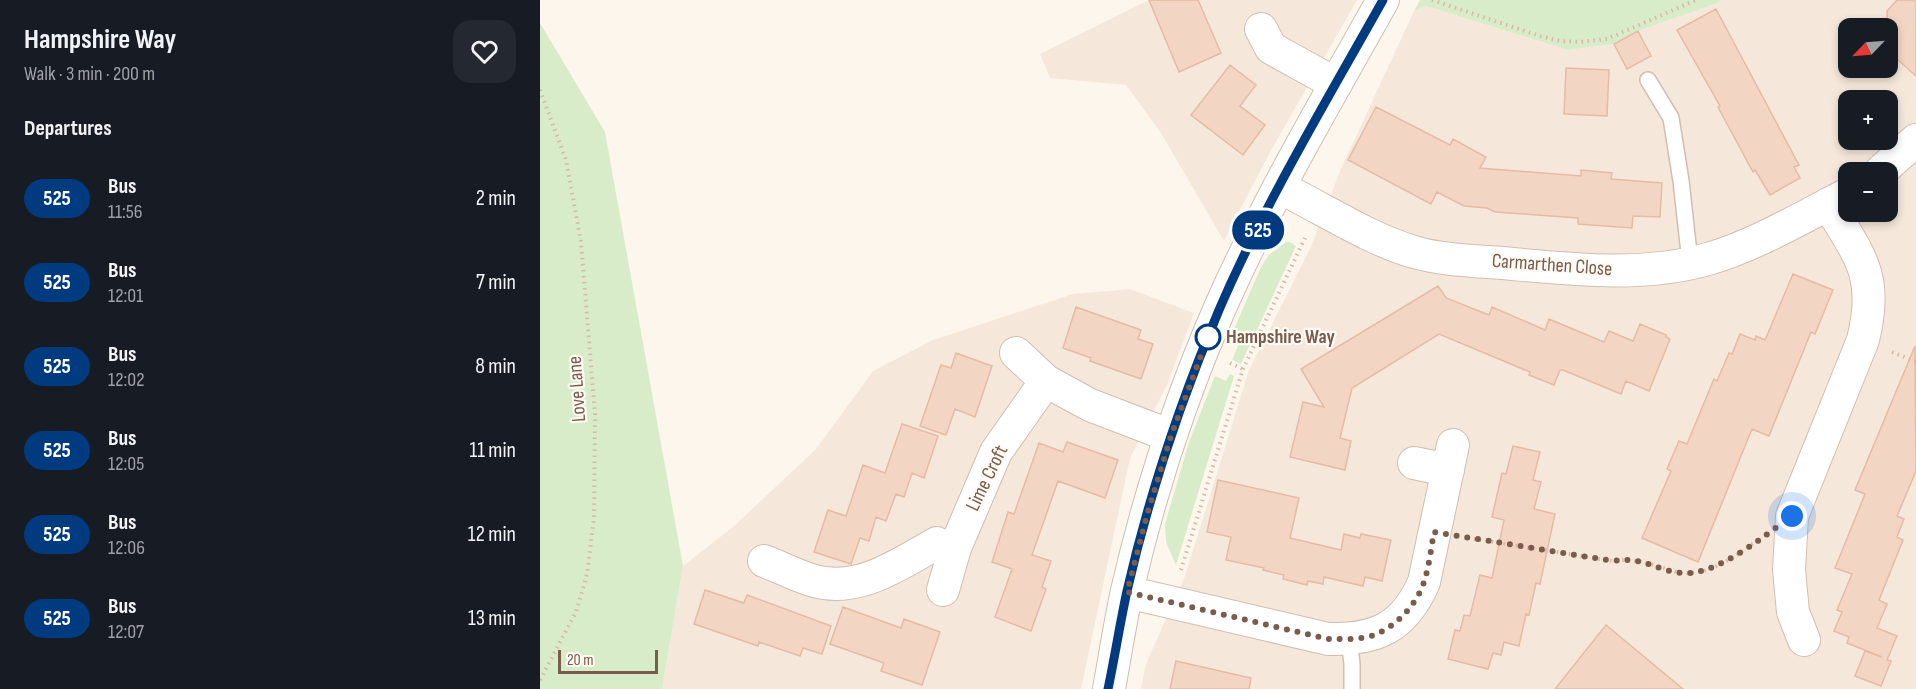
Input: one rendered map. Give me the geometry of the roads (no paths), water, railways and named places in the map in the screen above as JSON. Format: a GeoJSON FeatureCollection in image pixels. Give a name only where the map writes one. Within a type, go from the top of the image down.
{"type":"FeatureCollection","features":[{"type":"Feature","properties":{"kind":"street"},"geometry":{"type":"LineString","coordinates":[[1108,689],[1127,592],[1147,515],[1171,436],[1220,309],[1279,187],[1383,0]]}},
{"type":"Feature","properties":{"kind":"street"},"geometry":{"type":"LineString","coordinates":[[1261,29],[1271,48],[1336,84]]}},
{"type":"Feature","properties":{"kind":"street"},"geometry":{"type":"LineString","coordinates":[[1891,162],[1916,140]]}},
{"type":"Feature","properties":{"kind":"street","name":"Carmarthen Close"},"geometry":{"type":"LineString","coordinates":[[1279,187],[1387,242],[1416,253],[1558,268],[1615,270],[1665,268],[1708,259],[1754,241],[1838,199]]}},
{"type":"Feature","properties":{"kind":"street","name":"Carmarthen Close"},"geometry":{"type":"LineString","coordinates":[[1804,640],[1793,612],[1789,570],[1792,516],[1863,340],[1869,317],[1870,295],[1867,273],[1847,222]]}},
{"type":"Feature","properties":{"kind":"street"},"geometry":{"type":"LineString","coordinates":[[1016,353],[1046,381],[1090,405],[1171,436]]}},
{"type":"Feature","properties":{"kind":"street","name":"Lime Croft"},"geometry":{"type":"LineString","coordinates":[[943,590],[937,542],[1046,381]]}},
{"type":"Feature","properties":{"kind":"street"},"geometry":{"type":"LineString","coordinates":[[1127,592],[1328,639],[1349,639],[1373,635],[1390,626],[1416,600],[1424,582],[1451,457],[1414,463]]}},
{"type":"Feature","properties":{"kind":"street"},"geometry":{"type":"LineString","coordinates":[[764,561],[813,581],[832,584],[855,583],[881,574],[937,542]]}},
{"type":"Feature","properties":{"kind":"lane"},"geometry":{"type":"LineString","coordinates":[[1648,80],[1671,118],[1681,180],[1690,262]]}},
{"type":"Feature","properties":{"kind":"lane"},"geometry":{"type":"LineString","coordinates":[[1349,639],[1352,689]]}},
{"type":"Feature","properties":{"kind":"place","name":"Hampshire Way"},"geometry":{"type":"Point","coordinates":[1208,337]}}]}
